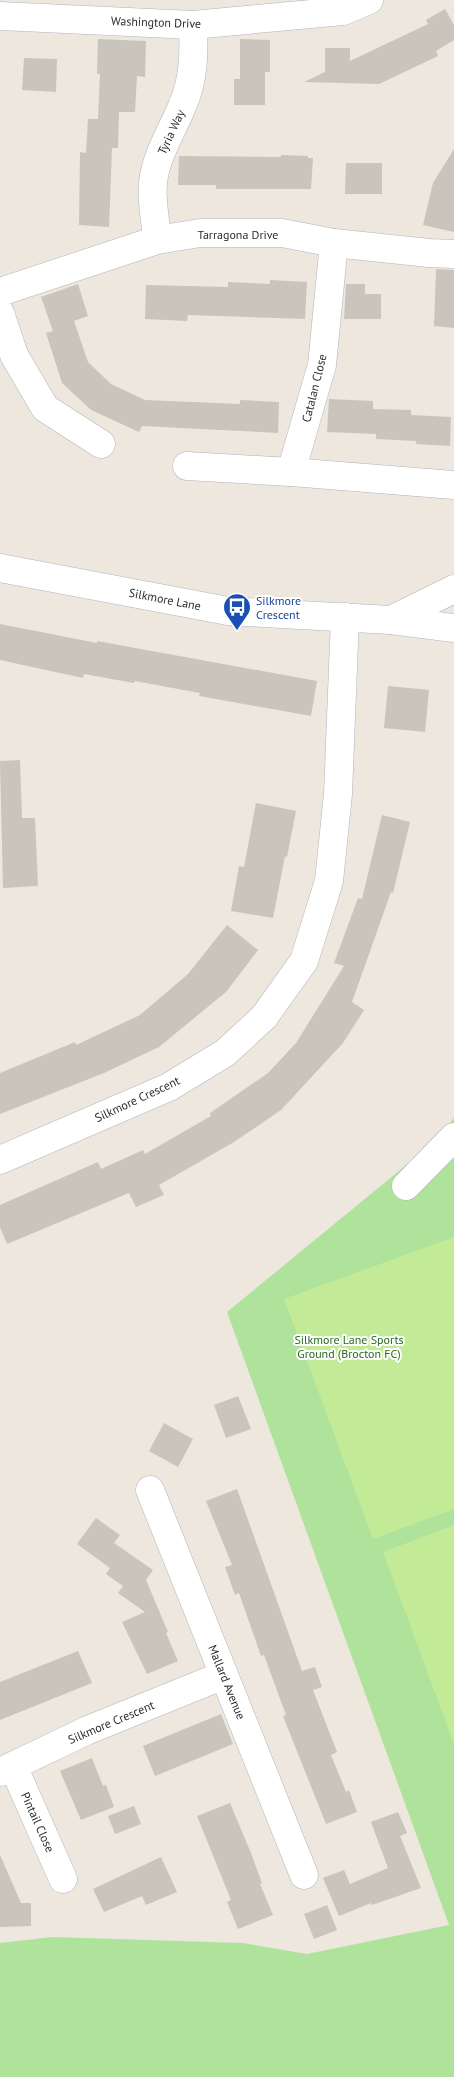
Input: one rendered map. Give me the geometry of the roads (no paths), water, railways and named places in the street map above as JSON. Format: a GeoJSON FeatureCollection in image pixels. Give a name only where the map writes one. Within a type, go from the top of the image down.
{"type":"FeatureCollection","features":[{"type":"Feature","properties":{"kind":"street","name":"Washington Drive"},"geometry":{"type":"LineString","coordinates":[[0,16],[193,25],[369,0]]}},
{"type":"Feature","properties":{"kind":"street","name":"Tyria Way"},"geometry":{"type":"LineString","coordinates":[[157,240],[153,183],[159,154],[184,104],[191,82],[194,58],[193,25]]}},
{"type":"Feature","properties":{"kind":"street","name":"Tarragona Drive"},"geometry":{"type":"LineString","coordinates":[[0,292],[157,240],[200,233],[282,233],[334,243],[454,254]]}},
{"type":"Feature","properties":{"kind":"street","name":"Catalan Close"},"geometry":{"type":"LineString","coordinates":[[291,472],[322,365],[334,243]]}},
{"type":"Feature","properties":{"kind":"street"},"geometry":{"type":"LineString","coordinates":[[0,313],[14,355],[45,408],[101,444]]}},
{"type":"Feature","properties":{"kind":"street"},"geometry":{"type":"LineString","coordinates":[[188,466],[454,485]]}},
{"type":"Feature","properties":{"kind":"street","name":"Silkmore Lane"},"geometry":{"type":"LineString","coordinates":[[0,568],[228,611],[391,620],[454,628]]}},
{"type":"Feature","properties":{"kind":"street","name":"Silkmore Lane"},"geometry":{"type":"LineString","coordinates":[[391,620],[454,589]]}},
{"type":"Feature","properties":{"kind":"street","name":"Silkmore Crescent"},"geometry":{"type":"LineString","coordinates":[[0,1160],[169,1087],[225,1053],[264,1017],[304,961],[329,881],[338,794],[345,617]]}},
{"type":"Feature","properties":{"kind":"street"},"geometry":{"type":"LineString","coordinates":[[406,1186],[454,1137]]}},
{"type":"Feature","properties":{"kind":"street","name":"Mallard Avenue"},"geometry":{"type":"LineString","coordinates":[[150,1490],[304,1874]]}},
{"type":"Feature","properties":{"kind":"street","name":"Silkmore Crescent"},"geometry":{"type":"LineString","coordinates":[[6,1769],[88,1730],[224,1675]]}},
{"type":"Feature","properties":{"kind":"street","name":"Pintail Close"},"geometry":{"type":"LineString","coordinates":[[6,1769],[63,1879]]}},
{"type":"Feature","properties":{"kind":"place","name":"Silkmore Crescent"},"geometry":{"type":"Point","coordinates":[237,631]}},
{"type":"Feature","properties":{"kind":"park label","name":"Silkmore Lane Sports Ground (Brocton FC)"},"geometry":{"type":"Point","coordinates":[349,1346]}}]}
